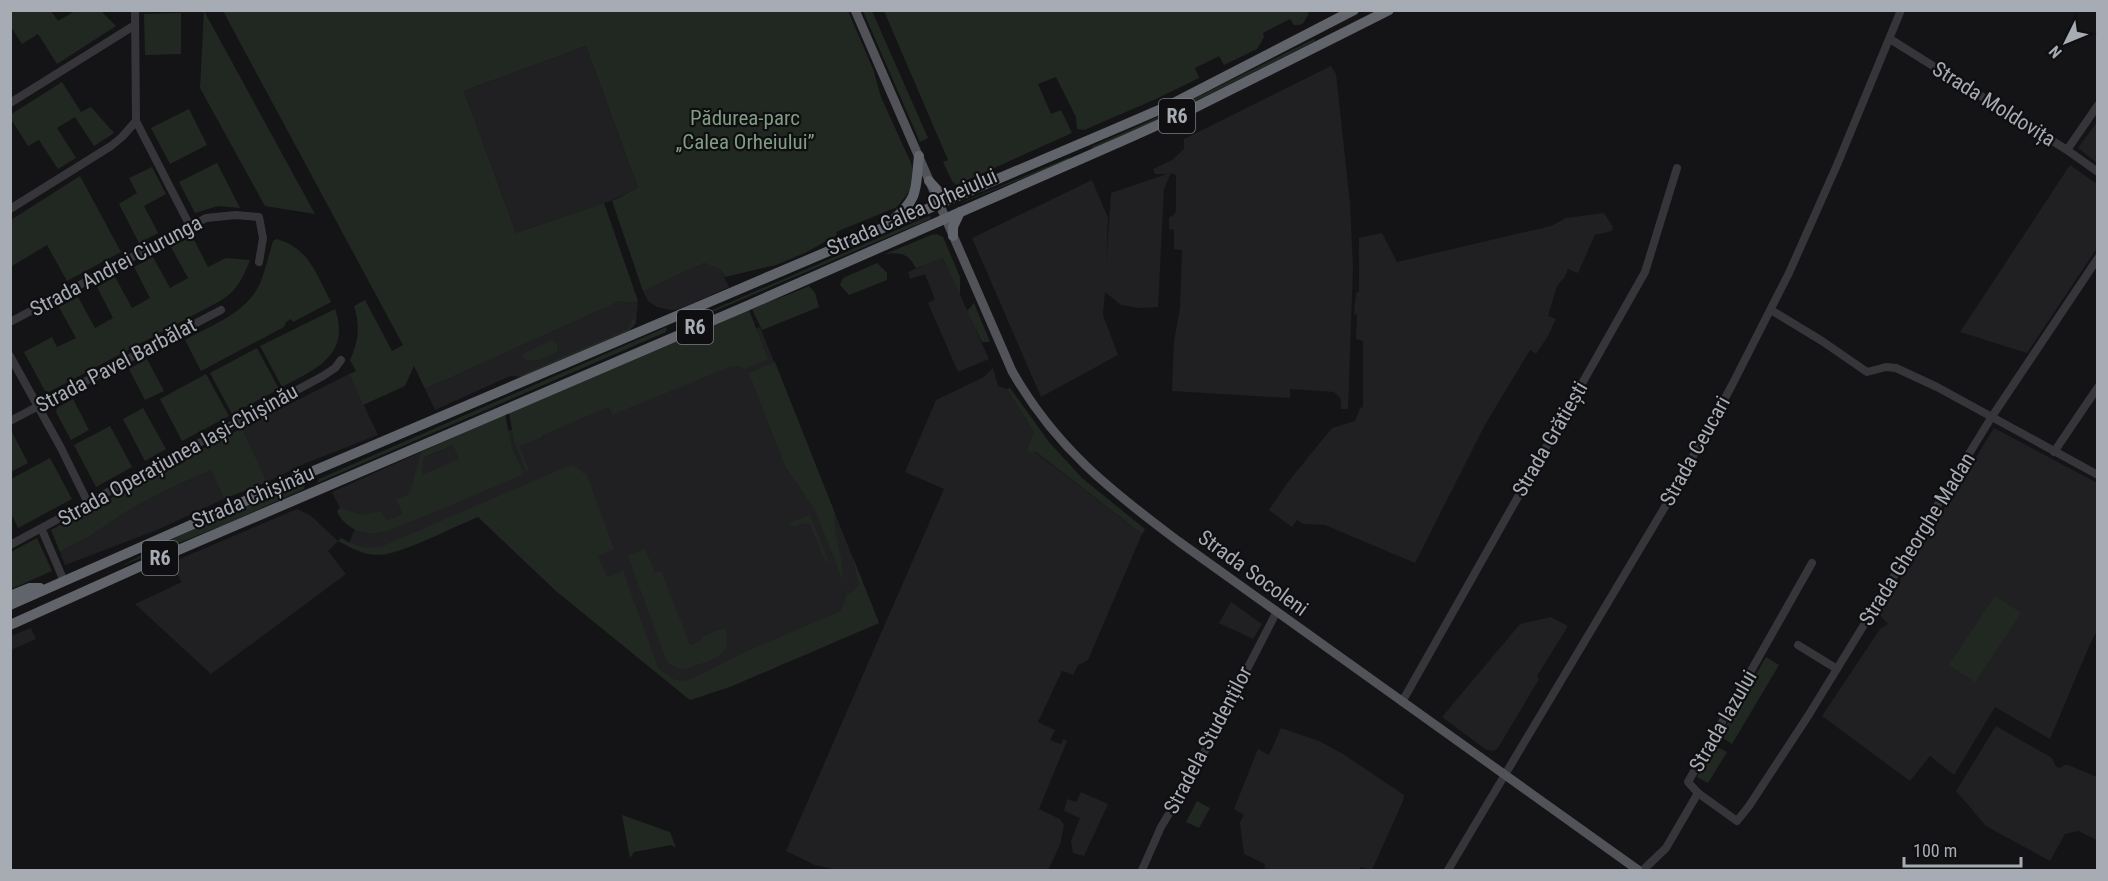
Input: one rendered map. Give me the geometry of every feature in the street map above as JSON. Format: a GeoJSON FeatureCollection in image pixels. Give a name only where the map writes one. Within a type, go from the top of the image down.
{"type":"FeatureCollection","features":[{"type":"Feature","properties":{"kind":"highway","name":"Strada Calea Orheiului"},"geometry":{"type":"LineString","coordinates":[[437,418],[1168,106],[1354,10]]}},
{"type":"Feature","properties":{"kind":"highway","name":"Strada Calea Orheiului"},"geometry":{"type":"LineString","coordinates":[[445,435],[1184,113],[1389,10]]}},
{"type":"Feature","properties":{"kind":"highway"},"geometry":{"type":"LineString","coordinates":[[1321,27],[1329,41]]}},
{"type":"Feature","properties":{"kind":"highway"},"geometry":{"type":"LineString","coordinates":[[884,228],[913,200],[919,156]]}},
{"type":"Feature","properties":{"kind":"highway"},"geometry":{"type":"LineString","coordinates":[[929,181],[939,192],[954,197]]}},
{"type":"Feature","properties":{"kind":"highway"},"geometry":{"type":"LineString","coordinates":[[953,236],[953,227],[960,212]]}},
{"type":"Feature","properties":{"kind":"highway"},"geometry":{"type":"LineString","coordinates":[[676,317],[683,333]]}},
{"type":"Feature","properties":{"kind":"highway","name":"Strada Chișinău"},"geometry":{"type":"LineString","coordinates":[[10,605],[437,418]]}},
{"type":"Feature","properties":{"kind":"highway","name":"Strada Chișinău"},"geometry":{"type":"LineString","coordinates":[[10,625],[445,435]]}},
{"type":"Feature","properties":{"kind":"highway"},"geometry":{"type":"LineString","coordinates":[[311,472],[311,493]]}},
{"type":"Feature","properties":{"kind":"highway"},"geometry":{"type":"LineString","coordinates":[[10,596],[30,588],[49,587]]}},
{"type":"Feature","properties":{"kind":"main road","name":"Strada Socoleni"},"geometry":{"type":"LineString","coordinates":[[855,10],[1012,371],[1033,406],[1058,438],[1087,469],[1128,504],[1638,870]]}},
{"type":"Feature","properties":{"kind":"street"},"geometry":{"type":"LineString","coordinates":[[135,10],[136,121],[190,226]]}},
{"type":"Feature","properties":{"kind":"street","name":"Strada Ceucari"},"geometry":{"type":"LineString","coordinates":[[1448,870],[1684,475],[1771,310],[1837,165],[1901,10]]}},
{"type":"Feature","properties":{"kind":"street"},"geometry":{"type":"LineString","coordinates":[[10,103],[135,25]]}},
{"type":"Feature","properties":{"kind":"street","name":"Strada Moldovița"},"geometry":{"type":"LineString","coordinates":[[1890,39],[2067,150],[2097,172]]}},
{"type":"Feature","properties":{"kind":"street"},"geometry":{"type":"LineString","coordinates":[[2067,150],[2097,105]]}},
{"type":"Feature","properties":{"kind":"street"},"geometry":{"type":"LineString","coordinates":[[10,209],[111,146],[136,121]]}},
{"type":"Feature","properties":{"kind":"street","name":"Strada Grătiești"},"geometry":{"type":"LineString","coordinates":[[1402,702],[1645,272],[1677,168]]}},
{"type":"Feature","properties":{"kind":"street","name":"Strada Andrei Ciurunga"},"geometry":{"type":"LineString","coordinates":[[10,322],[206,218],[236,215],[259,218],[263,238],[259,261]]}},
{"type":"Feature","properties":{"kind":"street","name":"Strada Gheorghe Madan"},"geometry":{"type":"LineString","coordinates":[[1698,793],[1737,821],[1756,796],[1991,418],[2097,258]]}},
{"type":"Feature","properties":{"kind":"street","name":"Strada Pavel Barbălat"},"geometry":{"type":"LineString","coordinates":[[10,421],[221,310]]}},
{"type":"Feature","properties":{"kind":"street"},"geometry":{"type":"LineString","coordinates":[[1771,310],[1867,372],[1886,367],[1896,368],[1937,387],[2097,475]]}},
{"type":"Feature","properties":{"kind":"street"},"geometry":{"type":"LineString","coordinates":[[10,356],[88,503]]}},
{"type":"Feature","properties":{"kind":"street","name":"Strada Operațiunea Iași-Chișinău"},"geometry":{"type":"LineString","coordinates":[[10,545],[42,530],[323,376],[335,368],[341,360]]}},
{"type":"Feature","properties":{"kind":"street"},"geometry":{"type":"LineString","coordinates":[[2054,452],[2097,387]]}},
{"type":"Feature","properties":{"kind":"street"},"geometry":{"type":"LineString","coordinates":[[42,530],[64,581]]}},
{"type":"Feature","properties":{"kind":"street","name":"Strada Iazului"},"geometry":{"type":"LineString","coordinates":[[1643,870],[1666,848],[1698,793],[1688,782],[1812,563]]}},
{"type":"Feature","properties":{"kind":"street","name":"Stradela Studenților"},"geometry":{"type":"LineString","coordinates":[[1142,870],[1161,827],[1195,770],[1277,611]]}},
{"type":"Feature","properties":{"kind":"street"},"geometry":{"type":"LineString","coordinates":[[1798,645],[1837,669]]}},
{"type":"Feature","properties":{"kind":"shaded area"},"geometry":{"type":"Polygon","coordinates":[[[586,46],[638,188],[608,202],[516,233],[464,91],[586,46]]]}},
{"type":"Feature","properties":{"kind":"shaded area"},"geometry":{"type":"Polygon","coordinates":[[[1331,66],[1336,74],[1350,203],[1353,267],[1348,409],[1341,409],[1341,399],[1334,392],[1290,389],[1290,398],[1172,391],[1174,341],[1180,308],[1182,250],[1174,249],[1174,230],[1169,229],[1169,217],[1173,216],[1176,211],[1176,175],[1171,173],[1164,189],[1158,307],[1139,308],[1121,305],[1105,292],[1103,315],[1118,355],[1041,397],[972,238],[1092,180],[1108,218],[1106,266],[1111,193],[1167,174],[1155,174],[1153,169],[1172,160],[1184,149],[1184,139],[1331,66]]]}},
{"type":"Feature","properties":{"kind":"shaded area"},"geometry":{"type":"Polygon","coordinates":[[[2097,122],[2098,161],[2096,162],[2078,148],[2097,122]]]}},
{"type":"Feature","properties":{"kind":"shaded area"},"geometry":{"type":"Polygon","coordinates":[[[2070,165],[2097,184],[2097,248],[2027,353],[1960,332],[2070,165]]]}},
{"type":"Feature","properties":{"kind":"shaded area"},"geometry":{"type":"Polygon","coordinates":[[[1604,213],[1613,227],[1612,231],[1595,235],[1578,273],[1568,269],[1557,286],[1548,316],[1556,319],[1548,336],[1536,354],[1530,350],[1486,423],[1415,563],[1325,525],[1303,524],[1297,520],[1292,527],[1269,510],[1288,482],[1332,428],[1355,421],[1360,408],[1363,407],[1363,341],[1356,339],[1357,315],[1354,314],[1356,293],[1359,292],[1359,238],[1382,233],[1397,262],[1551,226],[1566,218],[1604,213]]]}},
{"type":"Feature","properties":{"kind":"shaded area"},"geometry":{"type":"Polygon","coordinates":[[[943,257],[989,359],[958,372],[928,303],[935,299],[925,274],[910,279],[908,272],[943,257]]]}},
{"type":"Feature","properties":{"kind":"shaded area"},"geometry":{"type":"Polygon","coordinates":[[[704,263],[721,270],[729,287],[680,309],[670,310],[657,307],[648,301],[643,291],[704,263]]]}},
{"type":"Feature","properties":{"kind":"shaded area"},"geometry":{"type":"Polygon","coordinates":[[[620,301],[632,303],[638,301],[636,323],[632,328],[521,377],[510,376],[435,410],[425,389],[620,301]]]}},
{"type":"Feature","properties":{"kind":"shaded area"},"geometry":{"type":"Polygon","coordinates":[[[760,327],[879,623],[732,686],[690,700],[556,591],[478,517],[399,551],[384,555],[368,554],[348,546],[359,518],[340,508],[332,492],[421,452],[419,460],[453,445],[457,452],[760,327]]]}},
{"type":"Feature","properties":{"kind":"shaded area"},"geometry":{"type":"Polygon","coordinates":[[[993,368],[998,386],[1007,389],[1034,432],[1031,453],[1035,452],[1142,534],[1088,660],[1078,665],[1073,675],[1062,671],[1038,722],[1055,730],[1050,740],[1061,744],[1063,739],[1067,741],[1039,809],[1060,819],[1064,825],[1060,845],[1048,870],[838,870],[815,865],[786,851],[944,489],[905,472],[936,400],[984,377],[993,368]]]}},
{"type":"Feature","properties":{"kind":"shaded area"},"geometry":{"type":"Polygon","coordinates":[[[349,374],[378,435],[306,463],[267,482],[242,428],[349,374]]]}},
{"type":"Feature","properties":{"kind":"shaded area"},"geometry":{"type":"Polygon","coordinates":[[[1994,428],[2097,483],[2097,630],[2050,739],[1995,707],[1954,775],[1930,756],[1910,781],[1822,716],[1880,629],[1888,624],[1879,614],[1994,428]]]}},
{"type":"Feature","properties":{"kind":"shaded area"},"geometry":{"type":"Polygon","coordinates":[[[211,470],[224,499],[157,530],[65,565],[60,552],[90,536],[129,510],[211,470]]]}},
{"type":"Feature","properties":{"kind":"shaded area"},"geometry":{"type":"Polygon","coordinates":[[[297,509],[310,515],[338,541],[328,551],[346,574],[211,674],[135,604],[182,582],[170,563],[297,509]]]}},
{"type":"Feature","properties":{"kind":"shaded area"},"geometry":{"type":"Polygon","coordinates":[[[1231,602],[1262,624],[1253,639],[1219,623],[1231,602]]]}},
{"type":"Feature","properties":{"kind":"shaded area"},"geometry":{"type":"Polygon","coordinates":[[[1551,617],[1568,626],[1537,676],[1539,679],[1498,748],[1493,751],[1485,749],[1442,717],[1520,624],[1551,617]]]}},
{"type":"Feature","properties":{"kind":"shaded area"},"geometry":{"type":"Polygon","coordinates":[[[31,628],[36,639],[11,650],[11,636],[31,628]]]}},
{"type":"Feature","properties":{"kind":"shaded area"},"geometry":{"type":"Polygon","coordinates":[[[1996,726],[2052,758],[2056,767],[2061,768],[2068,765],[2097,777],[2097,840],[2078,831],[2065,834],[2050,861],[1986,826],[1956,791],[1996,726]]]}},
{"type":"Feature","properties":{"kind":"shaded area"},"geometry":{"type":"Polygon","coordinates":[[[1281,728],[1319,741],[1343,754],[1404,795],[1372,870],[1361,867],[1359,870],[1271,870],[1264,868],[1265,864],[1244,854],[1240,823],[1244,815],[1234,809],[1258,749],[1269,755],[1281,728]]]}},
{"type":"Feature","properties":{"kind":"shaded area"},"geometry":{"type":"Polygon","coordinates":[[[1081,792],[1108,804],[1084,856],[1073,853],[1071,841],[1080,818],[1064,811],[1067,799],[1076,802],[1081,792]]]}},
{"type":"Feature","properties":{"kind":"green space"},"geometry":{"type":"Polygon","coordinates":[[[11,10],[51,11],[58,21],[75,11],[101,11],[116,26],[57,64],[38,34],[22,44],[11,27],[11,10]]]}},
{"type":"Feature","properties":{"kind":"green space"},"geometry":{"type":"Polygon","coordinates":[[[204,10],[315,214],[265,206],[200,88],[204,10]]]}},
{"type":"Feature","properties":{"kind":"green space","name":"Pădurea-parc „Calea Orheiului”"},"geometry":{"type":"Polygon","coordinates":[[[223,11],[848,11],[873,69],[881,97],[911,163],[914,176],[912,193],[908,193],[897,207],[836,232],[837,235],[805,253],[776,265],[725,277],[721,270],[704,263],[643,291],[612,201],[638,188],[586,46],[464,91],[516,233],[604,203],[638,301],[632,303],[620,301],[425,389],[414,366],[405,386],[363,405],[349,374],[356,371],[350,360],[358,333],[354,306],[365,300],[392,351],[403,345],[223,11]]]}},
{"type":"Feature","properties":{"kind":"green space"},"geometry":{"type":"Polygon","coordinates":[[[863,11],[872,11],[928,138],[920,142],[863,11]]]}},
{"type":"Feature","properties":{"kind":"green space"},"geometry":{"type":"Polygon","coordinates":[[[884,11],[1307,11],[1309,14],[1303,24],[1294,25],[1290,19],[1263,33],[1264,37],[1257,49],[1224,65],[1219,56],[1195,68],[1199,78],[1084,130],[1077,129],[1076,117],[1056,77],[1038,84],[1051,114],[1061,110],[1072,133],[956,185],[943,162],[948,160],[884,11]]]}},
{"type":"Feature","properties":{"kind":"green space"},"geometry":{"type":"Polygon","coordinates":[[[181,13],[181,54],[145,55],[144,14],[181,13]]]}},
{"type":"Feature","properties":{"kind":"green space"},"geometry":{"type":"Polygon","coordinates":[[[1314,39],[1315,41],[1146,126],[1093,149],[1091,147],[1143,124],[1314,39]]]}},
{"type":"Feature","properties":{"kind":"green space"},"geometry":{"type":"Polygon","coordinates":[[[62,82],[81,112],[91,107],[114,133],[94,146],[75,117],[57,128],[76,158],[58,169],[39,140],[28,146],[10,115],[62,82]]]}},
{"type":"Feature","properties":{"kind":"green space"},"geometry":{"type":"Polygon","coordinates":[[[189,109],[207,145],[170,164],[151,128],[189,109]]]}},
{"type":"Feature","properties":{"kind":"green space"},"geometry":{"type":"Polygon","coordinates":[[[1070,157],[1068,160],[964,202],[965,201],[1070,157]]]}},
{"type":"Feature","properties":{"kind":"green space"},"geometry":{"type":"Polygon","coordinates":[[[217,163],[240,208],[218,206],[195,213],[179,182],[217,163]]]}},
{"type":"Feature","properties":{"kind":"green space"},"geometry":{"type":"Polygon","coordinates":[[[152,167],[166,194],[144,206],[158,233],[139,243],[119,204],[137,193],[129,178],[152,167]]]}},
{"type":"Feature","properties":{"kind":"green space"},"geometry":{"type":"Polygon","coordinates":[[[80,176],[121,252],[67,281],[47,245],[12,266],[11,220],[80,176]]]}},
{"type":"Feature","properties":{"kind":"green space"},"geometry":{"type":"Polygon","coordinates":[[[929,216],[930,219],[694,318],[929,216]]]}},
{"type":"Feature","properties":{"kind":"green space"},"geometry":{"type":"Polygon","coordinates":[[[937,234],[943,237],[960,277],[960,295],[943,258],[916,268],[910,259],[902,254],[883,255],[937,234]]]}},
{"type":"Feature","properties":{"kind":"green space"},"geometry":{"type":"Polygon","coordinates":[[[192,236],[208,267],[226,258],[250,260],[242,278],[231,293],[49,392],[45,391],[24,352],[52,337],[57,347],[76,338],[59,307],[78,297],[95,328],[113,318],[97,287],[115,277],[132,308],[150,298],[134,267],[153,257],[170,288],[188,278],[171,247],[192,236]]]}},
{"type":"Feature","properties":{"kind":"green space"},"geometry":{"type":"Polygon","coordinates":[[[277,239],[297,249],[310,263],[331,302],[293,322],[291,319],[284,327],[201,371],[185,340],[239,310],[248,301],[261,281],[273,241],[277,239]]]}},
{"type":"Feature","properties":{"kind":"green space"},"geometry":{"type":"Polygon","coordinates":[[[877,263],[887,273],[887,280],[849,295],[840,285],[843,278],[877,263]]]}},
{"type":"Feature","properties":{"kind":"green space"},"geometry":{"type":"Polygon","coordinates":[[[809,286],[815,293],[819,307],[762,330],[752,309],[809,286]]]}},
{"type":"Feature","properties":{"kind":"green space"},"geometry":{"type":"Polygon","coordinates":[[[974,303],[990,342],[982,342],[967,311],[974,303]]]}},
{"type":"Feature","properties":{"kind":"green space"},"geometry":{"type":"Polygon","coordinates":[[[335,309],[339,325],[334,349],[318,367],[282,387],[260,346],[335,309]]]}},
{"type":"Feature","properties":{"kind":"green space"},"geometry":{"type":"Polygon","coordinates":[[[749,310],[768,359],[745,369],[739,366],[730,367],[613,416],[609,407],[542,435],[542,437],[519,446],[529,470],[526,471],[514,441],[509,413],[749,310]]]}},
{"type":"Feature","properties":{"kind":"green space"},"geometry":{"type":"Polygon","coordinates":[[[635,319],[636,323],[629,331],[521,377],[520,375],[628,329],[632,320],[635,319]]]}},
{"type":"Feature","properties":{"kind":"green space"},"geometry":{"type":"Polygon","coordinates":[[[667,327],[666,332],[317,483],[319,479],[667,327]]]}},
{"type":"Feature","properties":{"kind":"green space"},"geometry":{"type":"Polygon","coordinates":[[[552,340],[557,344],[557,352],[539,360],[526,360],[523,357],[525,353],[552,340]]]}},
{"type":"Feature","properties":{"kind":"green space"},"geometry":{"type":"Polygon","coordinates":[[[257,348],[279,389],[232,414],[210,373],[257,348]]]}},
{"type":"Feature","properties":{"kind":"green space"},"geometry":{"type":"Polygon","coordinates":[[[147,359],[164,391],[145,400],[129,369],[147,359]]]}},
{"type":"Feature","properties":{"kind":"green space"},"geometry":{"type":"Polygon","coordinates":[[[775,362],[834,511],[843,581],[815,510],[785,466],[749,373],[775,362]]]}},
{"type":"Feature","properties":{"kind":"green space"},"geometry":{"type":"Polygon","coordinates":[[[206,374],[229,416],[182,441],[160,399],[206,374]]]}},
{"type":"Feature","properties":{"kind":"green space"},"geometry":{"type":"Polygon","coordinates":[[[1010,388],[1049,442],[1082,478],[1145,529],[1142,534],[1036,452],[1031,453],[1027,450],[1034,432],[1007,389],[1010,388]]]}},
{"type":"Feature","properties":{"kind":"green space"},"geometry":{"type":"Polygon","coordinates":[[[73,399],[89,430],[71,440],[56,412],[57,408],[73,399]]]}},
{"type":"Feature","properties":{"kind":"green space"},"geometry":{"type":"Polygon","coordinates":[[[143,408],[166,449],[145,461],[123,419],[143,408]]]}},
{"type":"Feature","properties":{"kind":"green space"},"geometry":{"type":"Polygon","coordinates":[[[505,414],[512,448],[524,474],[383,532],[363,532],[352,528],[339,516],[337,511],[340,508],[362,515],[381,511],[386,521],[403,514],[396,499],[408,495],[411,490],[421,452],[505,414]],[[453,445],[423,458],[422,475],[459,459],[453,445]]]}},
{"type":"Feature","properties":{"kind":"green space"},"geometry":{"type":"Polygon","coordinates":[[[110,426],[132,467],[96,487],[74,445],[110,426]]]}},
{"type":"Feature","properties":{"kind":"green space"},"geometry":{"type":"Polygon","coordinates":[[[242,428],[267,482],[224,499],[211,470],[129,510],[90,536],[60,552],[51,530],[242,428]]]}},
{"type":"Feature","properties":{"kind":"green space"},"geometry":{"type":"Polygon","coordinates":[[[11,432],[28,463],[11,472],[11,432]]]}},
{"type":"Feature","properties":{"kind":"green space"},"geometry":{"type":"Polygon","coordinates":[[[50,458],[72,499],[18,528],[11,513],[11,479],[50,458]]]}},
{"type":"Feature","properties":{"kind":"green space"},"geometry":{"type":"Polygon","coordinates":[[[571,465],[581,470],[583,474],[586,473],[614,549],[598,556],[607,577],[623,571],[658,668],[673,679],[682,681],[692,679],[741,654],[841,611],[847,594],[859,585],[852,555],[879,623],[732,686],[690,700],[556,591],[478,517],[408,548],[379,555],[364,553],[338,541],[341,538],[361,546],[372,548],[383,546],[571,465]]]}},
{"type":"Feature","properties":{"kind":"green space"},"geometry":{"type":"Polygon","coordinates":[[[306,480],[304,489],[226,524],[119,567],[177,537],[306,480]]]}},
{"type":"Feature","properties":{"kind":"green space"},"geometry":{"type":"Polygon","coordinates":[[[810,515],[828,561],[826,562],[810,524],[805,523],[794,527],[789,523],[810,515]]]}},
{"type":"Feature","properties":{"kind":"green space"},"geometry":{"type":"Polygon","coordinates":[[[37,538],[52,571],[11,589],[11,552],[37,538]]]}},
{"type":"Feature","properties":{"kind":"green space"},"geometry":{"type":"Polygon","coordinates":[[[645,549],[655,573],[661,571],[690,645],[702,640],[701,637],[725,628],[726,646],[717,657],[685,669],[679,669],[667,662],[628,556],[645,549]]]}},
{"type":"Feature","properties":{"kind":"green space"},"geometry":{"type":"Polygon","coordinates":[[[1995,596],[2021,613],[1975,682],[1949,665],[1995,596]]]}},
{"type":"Feature","properties":{"kind":"green space"},"geometry":{"type":"Polygon","coordinates":[[[1766,657],[1779,665],[1732,744],[1720,736],[1766,657]]]}},
{"type":"Feature","properties":{"kind":"green space"},"geometry":{"type":"Polygon","coordinates":[[[1715,746],[1727,752],[1708,783],[1697,777],[1715,746]]]}},
{"type":"Feature","properties":{"kind":"green space"},"geometry":{"type":"Polygon","coordinates":[[[1197,801],[1210,808],[1199,828],[1186,822],[1197,801]]]}},
{"type":"Feature","properties":{"kind":"green space"},"geometry":{"type":"Polygon","coordinates":[[[622,815],[670,832],[676,848],[671,845],[634,852],[630,858],[622,815]]]}}]}
